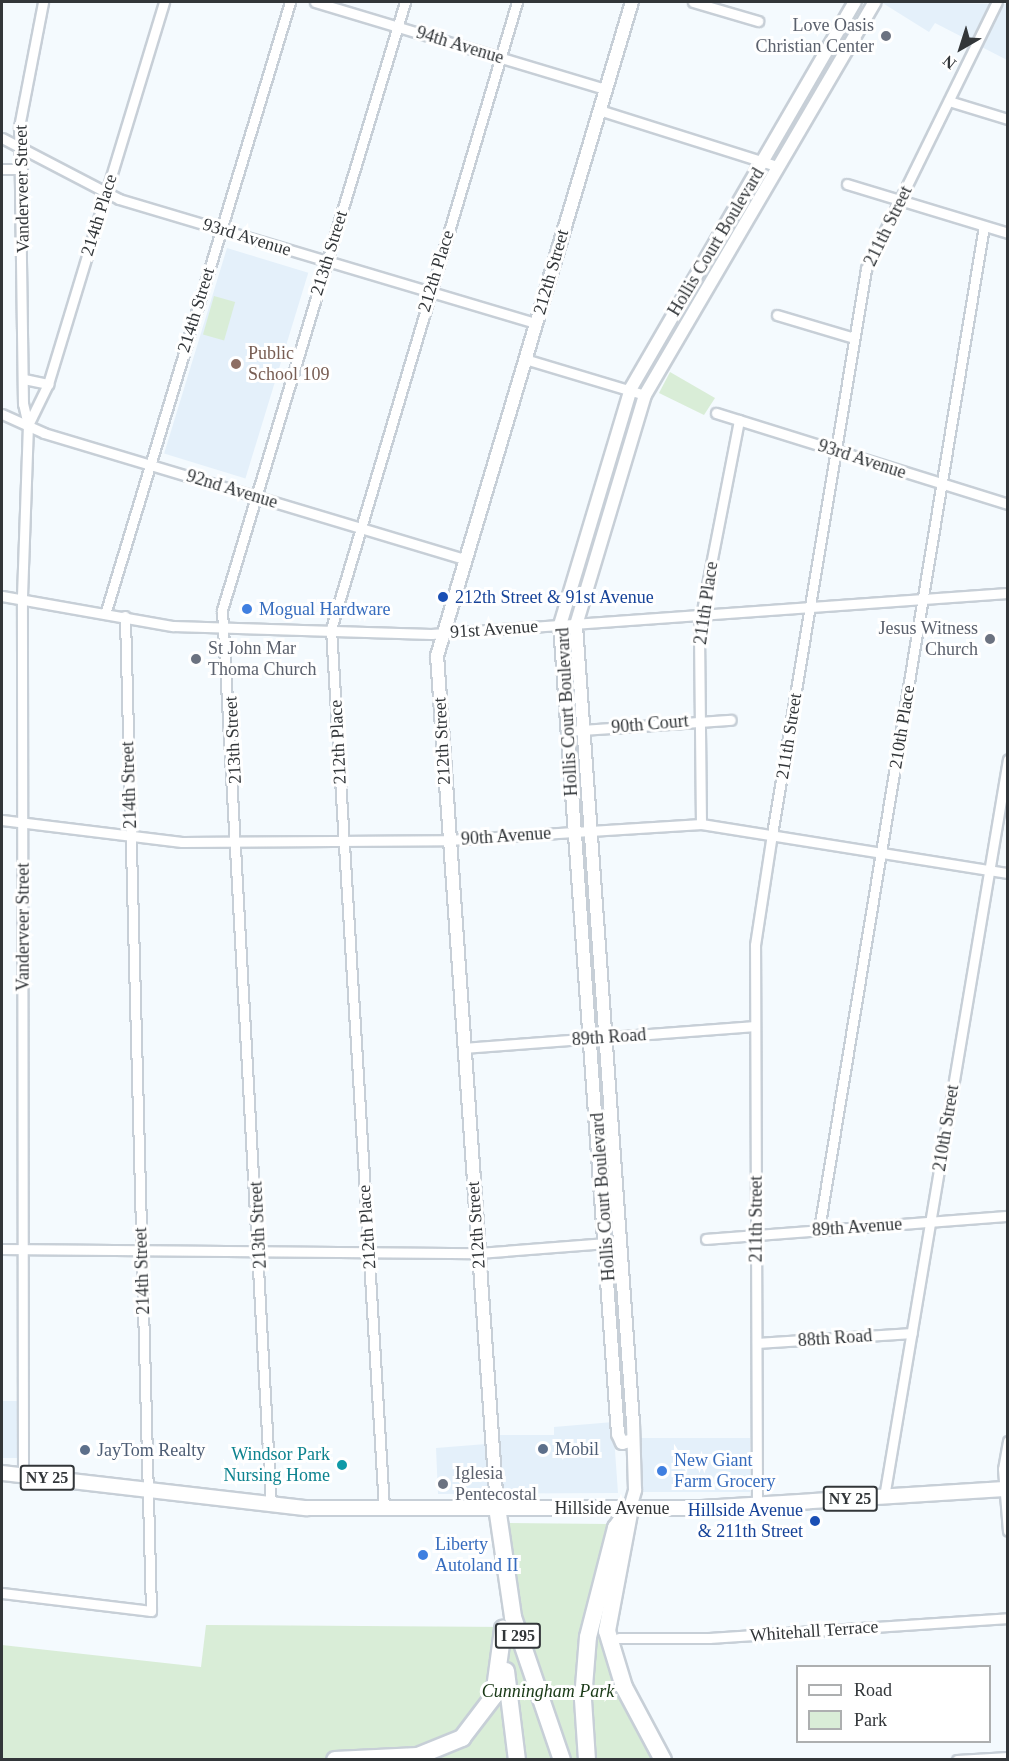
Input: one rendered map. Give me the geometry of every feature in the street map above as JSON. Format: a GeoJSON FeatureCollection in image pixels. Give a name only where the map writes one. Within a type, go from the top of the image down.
{"type":"FeatureCollection","features":[{"type":"Feature","properties":{"kind":"highway","name":"I 295"},"geometry":{"type":"LineString","coordinates":[[497,1507],[506,1580],[519,1640],[562,1760]]}},
{"type":"Feature","properties":{"kind":"highway"},"geometry":{"type":"LineString","coordinates":[[630,1509],[630,1526],[607,1622],[624,1687],[652,1760]]}},
{"type":"Feature","properties":{"kind":"highway"},"geometry":{"type":"LineString","coordinates":[[587,1760],[583,1699],[588,1637],[616,1528],[630,1509]]}},
{"type":"Feature","properties":{"kind":"highway"},"geometry":{"type":"LineString","coordinates":[[335,1760],[418,1756],[462,1738],[494,1696],[503,1629],[506,1580]]}},
{"type":"Feature","properties":{"kind":"highway"},"geometry":{"type":"LineString","coordinates":[[503,1629],[517,1760]]}},
{"type":"Feature","properties":{"kind":"highway"},"geometry":{"type":"LineString","coordinates":[[624,1687],[663,1760]]}},
{"type":"Feature","properties":{"kind":"main road","name":"212th Street"},"geometry":{"type":"LineString","coordinates":[[497,1507],[448,840],[437,656],[464,559],[632,2]]}},
{"type":"Feature","properties":{"kind":"main road","name":"Hollis Court Boulevard"},"geometry":{"type":"LineString","coordinates":[[630,1509],[635,1490],[633,1440],[626,1313],[605,1037],[593,967],[588,904],[574,831],[560,625],[631,388],[855,2]]}},
{"type":"Feature","properties":{"kind":"main road","name":"Hollis Court Boulevard"},"geometry":{"type":"LineString","coordinates":[[588,904],[591,830],[576,625],[645,395],[875,2]]}},
{"type":"Feature","properties":{"kind":"main road"},"geometry":{"type":"LineString","coordinates":[[829,46],[844,54]]}},
{"type":"Feature","properties":{"kind":"main road"},"geometry":{"type":"LineString","coordinates":[[796,104],[810,112]]}},
{"type":"Feature","properties":{"kind":"main road"},"geometry":{"type":"LineString","coordinates":[[716,238],[733,248]]}},
{"type":"Feature","properties":{"kind":"main road"},"geometry":{"type":"LineString","coordinates":[[672,315],[688,323]]}},
{"type":"Feature","properties":{"kind":"main road"},"geometry":{"type":"LineString","coordinates":[[607,469],[622,473]]}},
{"type":"Feature","properties":{"kind":"main road"},"geometry":{"type":"LineString","coordinates":[[583,549],[597,554]]}},
{"type":"Feature","properties":{"kind":"main road","name":"Hollis Court Boulevard"},"geometry":{"type":"LineString","coordinates":[[593,967],[592,1038],[619,1438],[625,1443],[633,1440]]}},
{"type":"Feature","properties":{"kind":"main road"},"geometry":{"type":"LineString","coordinates":[[597,1116],[611,1114]]}},
{"type":"Feature","properties":{"kind":"main road"},"geometry":{"type":"LineString","coordinates":[[602,1175],[615,1173]]}},
{"type":"Feature","properties":{"kind":"main road"},"geometry":{"type":"LineString","coordinates":[[611,1317],[626,1313]]}},
{"type":"Feature","properties":{"kind":"main road"},"geometry":{"type":"LineString","coordinates":[[615,1373],[629,1370]]}},
{"type":"Feature","properties":{"kind":"main road","name":"Hillside Avenue"},"geometry":{"type":"LineString","coordinates":[[2,1473],[271,1506],[384,1508],[630,1509],[757,1505],[1006,1490]]}},
{"type":"Feature","properties":{"kind":"street","name":"Vanderveer Street"},"geometry":{"type":"LineString","coordinates":[[23,1476],[22,596],[28,425],[24,379],[22,169],[19,127],[43,2]]}},
{"type":"Feature","properties":{"kind":"street","name":"214th Place"},"geometry":{"type":"LineString","coordinates":[[28,425],[48,384],[164,2]]}},
{"type":"Feature","properties":{"kind":"street","name":"214th Street"},"geometry":{"type":"LineString","coordinates":[[106,611],[290,2]]}},
{"type":"Feature","properties":{"kind":"street","name":"94th Avenue"},"geometry":{"type":"LineString","coordinates":[[315,2],[605,89]]}},
{"type":"Feature","properties":{"kind":"street","name":"213th Street"},"geometry":{"type":"LineString","coordinates":[[271,1506],[238,841],[222,610],[405,2]]}},
{"type":"Feature","properties":{"kind":"street","name":"212th Place"},"geometry":{"type":"LineString","coordinates":[[384,1508],[331,630],[358,528],[517,2]]}},
{"type":"Feature","properties":{"kind":"street"},"geometry":{"type":"LineString","coordinates":[[693,2],[758,21]]}},
{"type":"Feature","properties":{"kind":"street","name":"211th Street"},"geometry":{"type":"LineString","coordinates":[[757,1505],[755,945],[772,834],[866,269],[997,2]]}},
{"type":"Feature","properties":{"kind":"street"},"geometry":{"type":"LineString","coordinates":[[949,101],[1008,118]]}},
{"type":"Feature","properties":{"kind":"street"},"geometry":{"type":"LineString","coordinates":[[599,110],[765,158],[777,166]]}},
{"type":"Feature","properties":{"kind":"street","name":"93rd Avenue"},"geometry":{"type":"LineString","coordinates":[[2,138],[107,191],[221,229],[536,324]]}},
{"type":"Feature","properties":{"kind":"street"},"geometry":{"type":"LineString","coordinates":[[2,169],[22,169]]}},
{"type":"Feature","properties":{"kind":"street"},"geometry":{"type":"LineString","coordinates":[[847,184],[1008,233]]}},
{"type":"Feature","properties":{"kind":"street","name":"210th Place"},"geometry":{"type":"LineString","coordinates":[[819,1229],[984,226]]}},
{"type":"Feature","properties":{"kind":"street"},"geometry":{"type":"LineString","coordinates":[[777,315],[855,338]]}},
{"type":"Feature","properties":{"kind":"street"},"geometry":{"type":"LineString","coordinates":[[525,359],[631,388],[645,395]]}},
{"type":"Feature","properties":{"kind":"street"},"geometry":{"type":"LineString","coordinates":[[24,379],[48,384]]}},
{"type":"Feature","properties":{"kind":"street","name":"93rd Avenue"},"geometry":{"type":"LineString","coordinates":[[716,413],[1008,504]]}},
{"type":"Feature","properties":{"kind":"street","name":"92nd Avenue"},"geometry":{"type":"LineString","coordinates":[[2,414],[28,425],[150,465],[464,559]]}},
{"type":"Feature","properties":{"kind":"street","name":"211th Place"},"geometry":{"type":"LineString","coordinates":[[701,824],[701,615],[739,420]]}},
{"type":"Feature","properties":{"kind":"street","name":"91st Avenue"},"geometry":{"type":"LineString","coordinates":[[125,616],[173,626],[442,633],[1008,593]]}},
{"type":"Feature","properties":{"kind":"street"},"geometry":{"type":"LineString","coordinates":[[2,596],[22,596],[125,616]]}},
{"type":"Feature","properties":{"kind":"street","name":"214th Street"},"geometry":{"type":"LineString","coordinates":[[2,1593],[151,1611],[125,616]]}},
{"type":"Feature","properties":{"kind":"street","name":"90th Court"},"geometry":{"type":"LineString","coordinates":[[568,731],[700,720],[731,720]]}},
{"type":"Feature","properties":{"kind":"street","name":"210th Street"},"geometry":{"type":"LineString","coordinates":[[884,1497],[1008,759]]}},
{"type":"Feature","properties":{"kind":"street","name":"90th Avenue"},"geometry":{"type":"LineString","coordinates":[[2,820],[23,820],[182,842],[448,840],[701,824],[1008,873]]}},
{"type":"Feature","properties":{"kind":"street","name":"89th Road"},"geometry":{"type":"LineString","coordinates":[[464,1048],[754,1026]]}},
{"type":"Feature","properties":{"kind":"street","name":"89th Avenue"},"geometry":{"type":"LineString","coordinates":[[706,1239],[1008,1216]]}},
{"type":"Feature","properties":{"kind":"street"},"geometry":{"type":"LineString","coordinates":[[2,1249],[478,1253],[607,1245],[620,1242]]}},
{"type":"Feature","properties":{"kind":"street","name":"88th Road"},"geometry":{"type":"LineString","coordinates":[[757,1343],[912,1333]]}},
{"type":"Feature","properties":{"kind":"street"},"geometry":{"type":"LineString","coordinates":[[1008,1441],[1006,1490],[1008,1531]]}},
{"type":"Feature","properties":{"kind":"street","name":"Whitehall Terrace"},"geometry":{"type":"LineString","coordinates":[[619,1638],[709,1638],[1008,1618]]}},
{"type":"Feature","properties":{"kind":"street"},"geometry":{"type":"LineString","coordinates":[[957,1760],[1008,1756]]}},
{"type":"Feature","properties":{"kind":"shaded area"},"geometry":{"type":"Polygon","coordinates":[[[881,2],[1007,4],[1007,60],[935,23],[929,32],[881,2]]]}},
{"type":"Feature","properties":{"kind":"shaded area","name":"Public School 109"},"geometry":{"type":"Polygon","coordinates":[[[227,248],[308,273],[245,478],[164,454],[227,248]]]}},
{"type":"Feature","properties":{"kind":"shaded area"},"geometry":{"type":"Polygon","coordinates":[[[2,1401],[28,1401],[28,1458],[2,1458],[2,1401]]]}},
{"type":"Feature","properties":{"kind":"shaded area"},"geometry":{"type":"Polygon","coordinates":[[[613,1422],[618,1493],[438,1494],[436,1448],[486,1444],[485,1435],[554,1435],[554,1427],[613,1422]]]}},
{"type":"Feature","properties":{"kind":"shaded area"},"geometry":{"type":"Polygon","coordinates":[[[641,1438],[750,1438],[750,1492],[641,1492],[641,1438]]]}},
{"type":"Feature","properties":{"kind":"green space"},"geometry":{"type":"Polygon","coordinates":[[[214,296],[235,302],[224,341],[203,334],[214,296]]]}},
{"type":"Feature","properties":{"kind":"green space"},"geometry":{"type":"Polygon","coordinates":[[[670,372],[715,398],[704,415],[659,393],[670,372]]]}},
{"type":"Feature","properties":{"kind":"green space","name":"Cunningham Park"},"geometry":{"type":"Polygon","coordinates":[[[508,1523],[608,1524],[602,1632],[657,1760],[2,1760],[2,1645],[201,1667],[206,1625],[520,1627],[508,1523]]]}},
{"type":"Feature","properties":{"kind":"place","name":"Love Oasis Christian Center"},"geometry":{"type":"Point","coordinates":[886,36]}},
{"type":"Feature","properties":{"kind":"place","name":"Public School 109"},"geometry":{"type":"Point","coordinates":[236,364]}},
{"type":"Feature","properties":{"kind":"place","name":"212th Street & 91st Avenue"},"geometry":{"type":"Point","coordinates":[443,597]}},
{"type":"Feature","properties":{"kind":"place","name":"Mogual Hardware"},"geometry":{"type":"Point","coordinates":[247,609]}},
{"type":"Feature","properties":{"kind":"place","name":"Jesus Witness Church"},"geometry":{"type":"Point","coordinates":[990,639]}},
{"type":"Feature","properties":{"kind":"place","name":"St John Mar Thoma Church"},"geometry":{"type":"Point","coordinates":[196,659]}},
{"type":"Feature","properties":{"kind":"place","name":"Mobil"},"geometry":{"type":"Point","coordinates":[543,1449]}},
{"type":"Feature","properties":{"kind":"place","name":"JayTom Realty"},"geometry":{"type":"Point","coordinates":[85,1450]}},
{"type":"Feature","properties":{"kind":"place","name":"Windsor Park Nursing Home"},"geometry":{"type":"Point","coordinates":[342,1465]}},
{"type":"Feature","properties":{"kind":"place","name":"New Giant Farm Grocery"},"geometry":{"type":"Point","coordinates":[662,1471]}},
{"type":"Feature","properties":{"kind":"place","name":"Iglesia Pentecostal"},"geometry":{"type":"Point","coordinates":[443,1484]}},
{"type":"Feature","properties":{"kind":"place","name":"Hillside Avenue & 211th Street"},"geometry":{"type":"Point","coordinates":[815,1521]}},
{"type":"Feature","properties":{"kind":"place","name":"Liberty Autoland II"},"geometry":{"type":"Point","coordinates":[423,1555]}}]}
